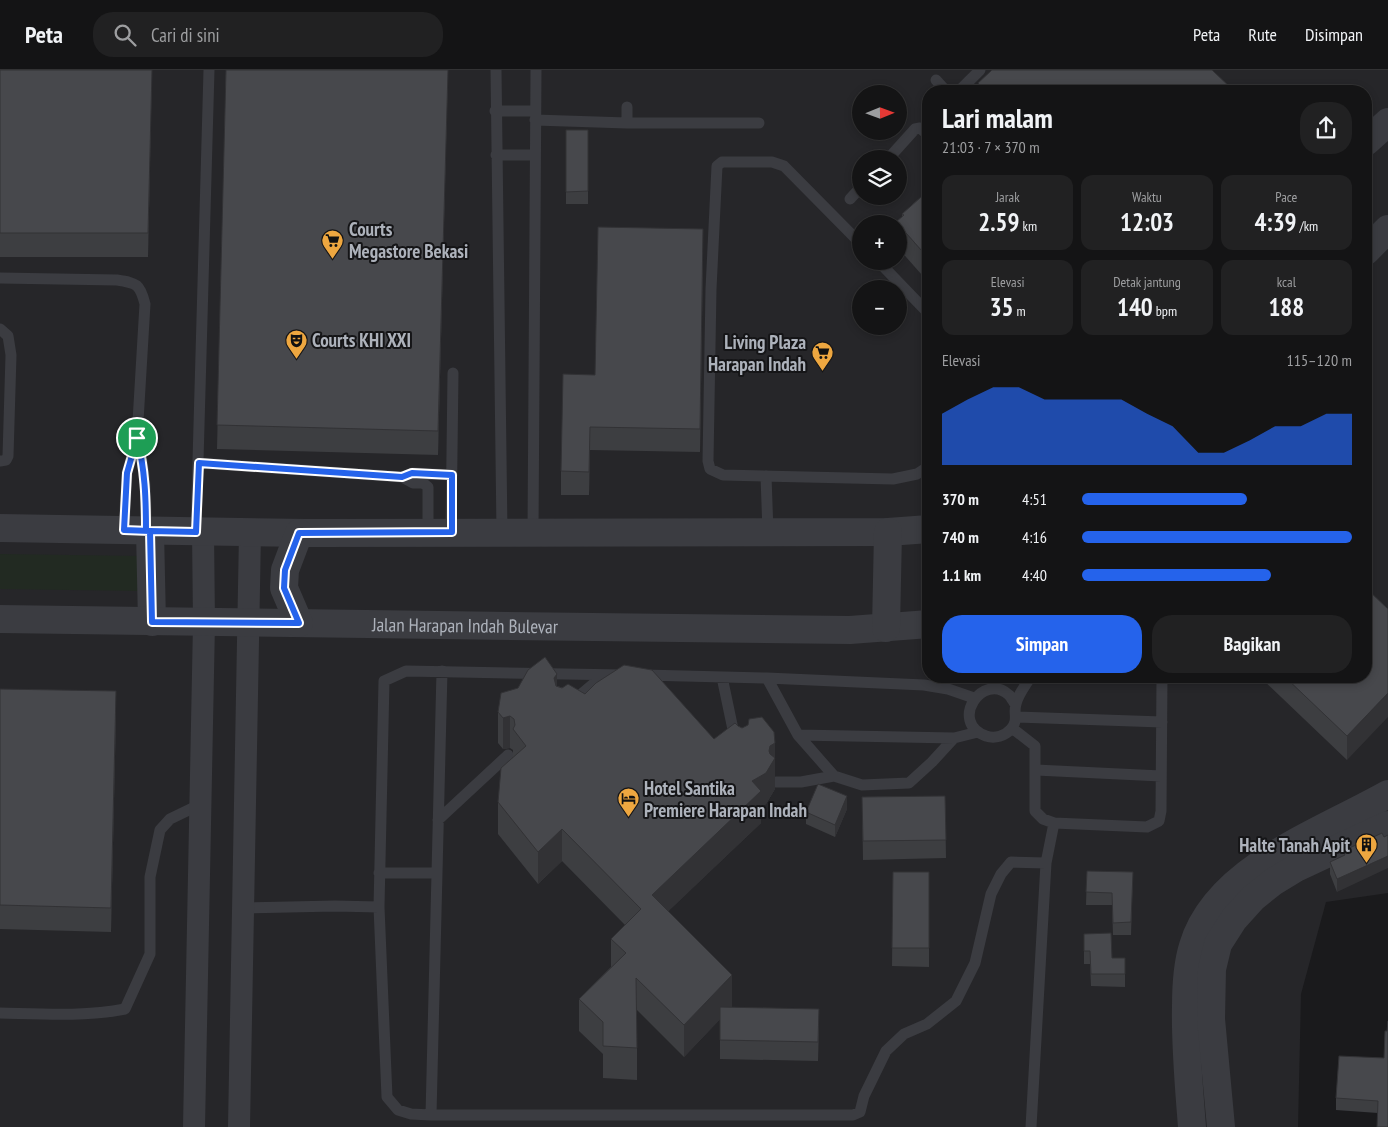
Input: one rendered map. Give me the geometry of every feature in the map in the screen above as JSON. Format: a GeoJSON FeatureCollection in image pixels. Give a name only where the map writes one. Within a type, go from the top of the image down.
{"type":"FeatureCollection","features":[{"type":"Feature","properties":{"kind":"street"},"geometry":{"type":"LineString","coordinates":[[1372,137],[1388,122]]}},
{"type":"Feature","properties":{"kind":"street"},"geometry":{"type":"LineString","coordinates":[[1372,245],[1388,229]]}},
{"type":"Feature","properties":{"kind":"street"},"geometry":{"type":"LineString","coordinates":[[0,528],[299,533],[768,532],[888,542],[922,531]]}},
{"type":"Feature","properties":{"kind":"street"},"geometry":{"type":"LineString","coordinates":[[140,531],[152,622]]}},
{"type":"Feature","properties":{"kind":"street"},"geometry":{"type":"LineString","coordinates":[[194,1127],[204,623],[200,532]]}},
{"type":"Feature","properties":{"kind":"street"},"geometry":{"type":"LineString","coordinates":[[239,1127],[250,532]]}},
{"type":"Feature","properties":{"kind":"street"},"geometry":{"type":"LineString","coordinates":[[299,533],[285,570],[284,588],[299,623]]}},
{"type":"Feature","properties":{"kind":"street"},"geometry":{"type":"LineString","coordinates":[[886,628],[888,542]]}},
{"type":"Feature","properties":{"kind":"street","name":"Jalan Harapan Indah Bulevar"},"geometry":{"type":"LineString","coordinates":[[0,619],[850,630],[922,625]]}},
{"type":"Feature","properties":{"kind":"street"},"geometry":{"type":"LineString","coordinates":[[1192,1127],[1186,1036],[1187,978],[1193,945],[1204,920],[1213,906],[1232,886],[1259,865],[1290,846],[1388,794]]}},
{"type":"Feature","properties":{"kind":"street"},"geometry":{"type":"LineString","coordinates":[[1221,1127],[1210,1019],[1212,969],[1218,944],[1234,919],[1253,898],[1273,882],[1296,868],[1388,825]]}},
{"type":"Feature","properties":{"kind":"lane"},"geometry":{"type":"LineString","coordinates":[[200,532],[199,463],[210,70]]}},
{"type":"Feature","properties":{"kind":"lane"},"geometry":{"type":"LineString","coordinates":[[496,70],[495,111],[502,533]]}},
{"type":"Feature","properties":{"kind":"lane"},"geometry":{"type":"LineString","coordinates":[[533,533],[536,70]]}},
{"type":"Feature","properties":{"kind":"lane"},"geometry":{"type":"LineString","coordinates":[[965,85],[980,70]]}},
{"type":"Feature","properties":{"kind":"lane"},"geometry":{"type":"LineString","coordinates":[[936,80],[941,85]]}},
{"type":"Feature","properties":{"kind":"lane"},"geometry":{"type":"LineString","coordinates":[[627,108],[627,123]]}},
{"type":"Feature","properties":{"kind":"lane"},"geometry":{"type":"LineString","coordinates":[[495,111],[627,123],[759,123]]}},
{"type":"Feature","properties":{"kind":"lane"},"geometry":{"type":"LineString","coordinates":[[897,150],[916,130],[920,128],[922,130]]}},
{"type":"Feature","properties":{"kind":"lane"},"geometry":{"type":"LineString","coordinates":[[496,155],[535,154]]}},
{"type":"Feature","properties":{"kind":"lane"},"geometry":{"type":"LineString","coordinates":[[852,235],[784,166],[772,162],[722,162],[717,166],[711,290],[708,461],[710,468],[722,476],[892,479],[917,474],[922,471]]}},
{"type":"Feature","properties":{"kind":"lane"},"geometry":{"type":"LineString","coordinates":[[887,270],[922,307]]}},
{"type":"Feature","properties":{"kind":"lane"},"geometry":{"type":"LineString","coordinates":[[0,278],[117,280],[134,282],[142,292],[145,304],[137,438],[127,473],[140,531]]}},
{"type":"Feature","properties":{"kind":"lane"},"geometry":{"type":"LineString","coordinates":[[0,329],[8,336],[11,355],[5,368],[4,419],[8,456],[6,460],[0,461]]}},
{"type":"Feature","properties":{"kind":"lane"},"geometry":{"type":"LineString","coordinates":[[440,532],[452,475],[453,373]]}},
{"type":"Feature","properties":{"kind":"lane"},"geometry":{"type":"LineString","coordinates":[[137,438],[143,460],[145,481],[140,531]]}},
{"type":"Feature","properties":{"kind":"lane"},"geometry":{"type":"LineString","coordinates":[[199,463],[402,477],[413,483],[423,483],[428,487],[440,532]]}},
{"type":"Feature","properties":{"kind":"lane"},"geometry":{"type":"LineString","coordinates":[[402,477],[412,473],[452,475]]}},
{"type":"Feature","properties":{"kind":"lane"},"geometry":{"type":"LineString","coordinates":[[766,476],[768,532]]}},
{"type":"Feature","properties":{"kind":"lane"},"geometry":{"type":"LineString","coordinates":[[974,698],[948,689],[924,685],[767,678],[406,671],[384,681],[379,908],[386,1097],[398,1110],[411,1114],[430,1115],[853,1115],[860,1112],[864,1096],[886,1051],[904,1034],[927,1024],[956,1000],[975,963],[991,894],[1001,874],[1011,862],[1046,863]]}},
{"type":"Feature","properties":{"kind":"lane"},"geometry":{"type":"LineString","coordinates":[[430,1115],[442,671]]}},
{"type":"Feature","properties":{"kind":"lane"},"geometry":{"type":"LineString","coordinates":[[561,712],[604,675]]}},
{"type":"Feature","properties":{"kind":"lane"},"geometry":{"type":"LineString","coordinates":[[722,677],[735,739],[742,752]]}},
{"type":"Feature","properties":{"kind":"lane"},"geometry":{"type":"LineString","coordinates":[[767,678],[798,735],[834,776]]}},
{"type":"Feature","properties":{"kind":"lane"},"geometry":{"type":"LineString","coordinates":[[1015,704],[1026,683]]}},
{"type":"Feature","properties":{"kind":"lane"},"geometry":{"type":"LineString","coordinates":[[1012,728],[1036,746],[1035,811],[1043,819],[1054,822],[1148,827],[1159,821],[1161,812],[1162,683]]}},
{"type":"Feature","properties":{"kind":"lane"},"geometry":{"type":"LineString","coordinates":[[997,689],[1008,694],[1015,704],[1017,717],[1012,728],[1002,736],[989,737],[978,732],[970,722],[969,709],[974,698],[984,690],[997,689]]}},
{"type":"Feature","properties":{"kind":"lane"},"geometry":{"type":"LineString","coordinates":[[1017,717],[1162,722]]}},
{"type":"Feature","properties":{"kind":"lane"},"geometry":{"type":"LineString","coordinates":[[798,735],[954,738],[978,732]]}},
{"type":"Feature","properties":{"kind":"lane"},"geometry":{"type":"LineString","coordinates":[[776,782],[801,782],[834,776],[862,785],[909,783],[954,738]]}},
{"type":"Feature","properties":{"kind":"lane"},"geometry":{"type":"LineString","coordinates":[[438,820],[508,755]]}},
{"type":"Feature","properties":{"kind":"lane"},"geometry":{"type":"LineString","coordinates":[[1036,770],[1161,776]]}},
{"type":"Feature","properties":{"kind":"lane"},"geometry":{"type":"LineString","coordinates":[[0,1013],[76,1013],[112,1011],[125,1008],[150,954],[150,877],[160,830],[170,818],[199,805]]}},
{"type":"Feature","properties":{"kind":"lane"},"geometry":{"type":"LineString","coordinates":[[1031,1127],[1046,863],[1054,822]]}},
{"type":"Feature","properties":{"kind":"lane"},"geometry":{"type":"LineString","coordinates":[[379,873],[437,873]]}},
{"type":"Feature","properties":{"kind":"lane"},"geometry":{"type":"LineString","coordinates":[[242,908],[335,906],[379,908]]}},
{"type":"Feature","properties":{"kind":"lane"},"geometry":{"type":"LineString","coordinates":[[589,1114],[589,1127]]}},
{"type":"Feature","properties":{"kind":"shaded area"},"geometry":{"type":"Polygon","coordinates":[[[0,70],[1388,70],[1388,893],[1326,902],[1301,994],[1298,1127],[0,1127],[0,70]]]}},
{"type":"Feature","properties":{"kind":"shaded area"},"geometry":{"type":"Polygon","coordinates":[[[0,554],[139,556],[139,591],[0,589],[0,554]]]}},
{"type":"Feature","properties":{"kind":"building"},"geometry":{"type":"Polygon","coordinates":[[[0,70],[152,70],[148,233],[0,233],[0,70]]]}},
{"type":"Feature","properties":{"kind":"building","name":"Courts Megastore Bekasi"},"geometry":{"type":"Polygon","coordinates":[[[226,70],[448,70],[438,431],[217,425],[226,70]]]}},
{"type":"Feature","properties":{"kind":"building"},"geometry":{"type":"Polygon","coordinates":[[[992,70],[1212,70],[1228,85],[980,85],[978,83],[992,70]]]}},
{"type":"Feature","properties":{"kind":"building"},"geometry":{"type":"Polygon","coordinates":[[[566,130],[588,130],[588,191],[566,192],[566,130]]]}},
{"type":"Feature","properties":{"kind":"building"},"geometry":{"type":"Polygon","coordinates":[[[922,196],[922,251],[907,234],[907,215],[902,214],[922,196]]]}},
{"type":"Feature","properties":{"kind":"building"},"geometry":{"type":"Polygon","coordinates":[[[598,227],[703,229],[700,429],[590,427],[589,472],[561,471],[563,374],[595,375],[598,227]]]}},
{"type":"Feature","properties":{"kind":"building"},"geometry":{"type":"Polygon","coordinates":[[[1372,594],[1388,609],[1388,693],[1347,736],[1291,683],[1372,683],[1372,594]]]}},
{"type":"Feature","properties":{"kind":"building","name":"Hotel Santika Premiere Harapan Indah"},"geometry":{"type":"Polygon","coordinates":[[[545,657],[557,674],[554,678],[556,686],[562,688],[568,684],[585,694],[596,683],[624,665],[652,670],[714,739],[735,723],[742,728],[748,725],[749,719],[762,717],[774,732],[775,743],[770,746],[769,751],[775,758],[766,773],[752,781],[761,791],[652,895],[732,975],[684,1025],[636,978],[637,1048],[603,1046],[603,1022],[579,999],[626,953],[611,939],[641,909],[562,829],[538,852],[498,802],[501,768],[526,746],[513,729],[515,725],[514,719],[510,716],[503,718],[498,712],[501,693],[518,688],[528,670],[545,657]]]}},
{"type":"Feature","properties":{"kind":"building"},"geometry":{"type":"Polygon","coordinates":[[[0,689],[116,691],[111,908],[0,905],[0,689]]]}},
{"type":"Feature","properties":{"kind":"building"},"geometry":{"type":"Polygon","coordinates":[[[818,784],[847,796],[835,825],[806,812],[818,784]]]}},
{"type":"Feature","properties":{"kind":"building"},"geometry":{"type":"Polygon","coordinates":[[[945,796],[946,840],[863,841],[862,797],[945,796]]]}},
{"type":"Feature","properties":{"kind":"building"},"geometry":{"type":"Polygon","coordinates":[[[1382,833],[1384,837],[1388,835],[1388,856],[1337,879],[1330,862],[1345,855],[1343,851],[1382,833]]]}},
{"type":"Feature","properties":{"kind":"building"},"geometry":{"type":"Polygon","coordinates":[[[1087,871],[1133,872],[1131,922],[1113,923],[1112,893],[1086,892],[1087,871]]]}},
{"type":"Feature","properties":{"kind":"building"},"geometry":{"type":"Polygon","coordinates":[[[893,872],[929,872],[929,948],[892,948],[893,872]]]}},
{"type":"Feature","properties":{"kind":"building"},"geometry":{"type":"Polygon","coordinates":[[[1111,933],[1112,958],[1125,958],[1125,974],[1091,974],[1090,951],[1084,951],[1084,934],[1111,933]]]}},
{"type":"Feature","properties":{"kind":"building"},"geometry":{"type":"Polygon","coordinates":[[[720,1007],[819,1009],[818,1042],[720,1040],[720,1007]]]}},
{"type":"Feature","properties":{"kind":"building"},"geometry":{"type":"Polygon","coordinates":[[[1388,1021],[1388,1127],[1377,1127],[1378,1101],[1336,1098],[1339,1056],[1384,1058],[1385,1031],[1387,1031],[1388,1021]]]}},
{"type":"Feature","properties":{"kind":"place","name":"Courts Megastore Bekasi"},"geometry":{"type":"Point","coordinates":[333,259]}},
{"type":"Feature","properties":{"kind":"place","name":"Courts KHI XXI"},"geometry":{"type":"Point","coordinates":[296,359]}},
{"type":"Feature","properties":{"kind":"place","name":"Living Plaza Harapan Indah"},"geometry":{"type":"Point","coordinates":[822,372]}},
{"type":"Feature","properties":{"kind":"place","name":"Hotel Santika Premiere Harapan Indah"},"geometry":{"type":"Point","coordinates":[628,818]}},
{"type":"Feature","properties":{"kind":"place","name":"Halte Tanah Apit"},"geometry":{"type":"Point","coordinates":[1366,864]}},
{"type":"Feature","properties":{"kind":"route"},"geometry":{"type":"LineString","coordinates":[[137,438],[127,473],[124,530],[146,531],[150,531],[196,532],[199,463],[402,477],[412,473],[452,475],[452,532],[299,533],[285,570],[284,588],[299,623],[152,622],[150,531],[146,531],[143,460],[137,438]]}}]}
